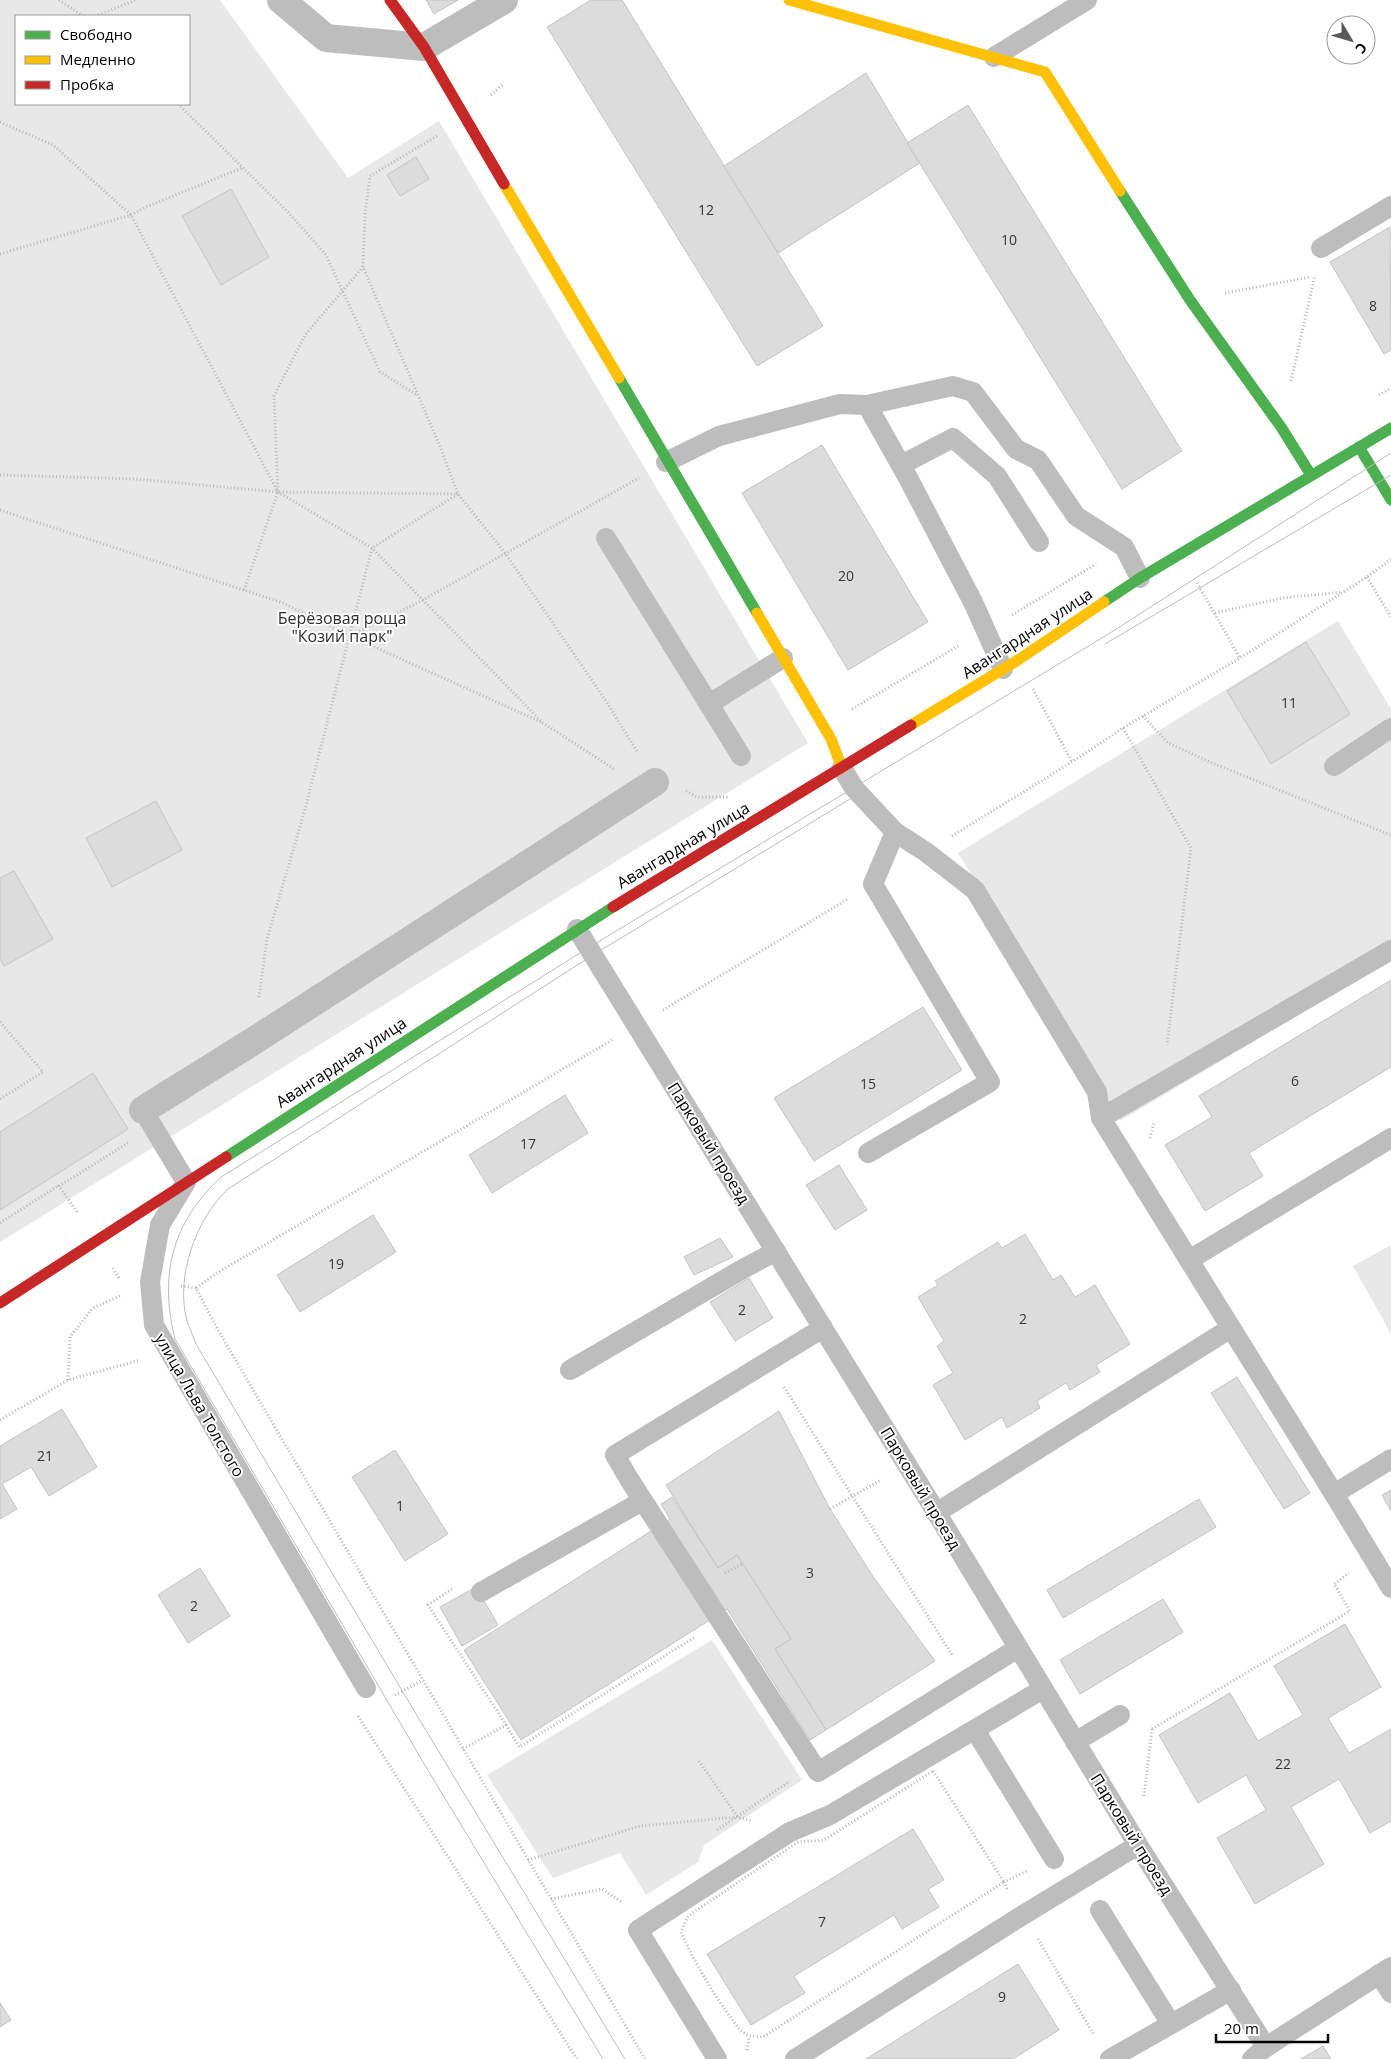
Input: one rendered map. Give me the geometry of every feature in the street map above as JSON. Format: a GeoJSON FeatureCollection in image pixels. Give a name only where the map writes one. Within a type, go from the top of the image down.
{"type":"FeatureCollection","features":[{"type":"Feature","properties":{"kind":"street"},"geometry":{"type":"LineString","coordinates":[[281,0],[326,38],[424,47],[504,0]]}},
{"type":"Feature","properties":{"kind":"street"},"geometry":{"type":"LineString","coordinates":[[390,0],[424,47],[830,739],[842,768]]}},
{"type":"Feature","properties":{"kind":"street"},"geometry":{"type":"LineString","coordinates":[[789,0],[1045,72],[1190,300],[1281,426],[1311,475]]}},
{"type":"Feature","properties":{"kind":"street","name":"Авангардная улица"},"geometry":{"type":"LineString","coordinates":[[0,1302],[577,929],[1010,664],[1140,578],[1391,428]]}},
{"type":"Feature","properties":{"kind":"street"},"geometry":{"type":"LineString","coordinates":[[1359,447],[1391,500]]}},
{"type":"Feature","properties":{"kind":"street"},"geometry":{"type":"LineString","coordinates":[[143,1110],[252,1042],[655,782]]}},
{"type":"Feature","properties":{"kind":"lane"},"geometry":{"type":"LineString","coordinates":[[994,57],[1087,0]]}},
{"type":"Feature","properties":{"kind":"lane"},"geometry":{"type":"LineString","coordinates":[[1321,248],[1391,206]]}},
{"type":"Feature","properties":{"kind":"lane"},"geometry":{"type":"LineString","coordinates":[[666,462],[719,436],[840,404],[867,405],[953,386],[973,392],[1016,449],[1038,460],[1076,516],[1124,547],[1140,578]]}},
{"type":"Feature","properties":{"kind":"lane"},"geometry":{"type":"LineString","coordinates":[[867,405],[901,465],[986,629],[1010,664]]}},
{"type":"Feature","properties":{"kind":"lane"},"geometry":{"type":"LineString","coordinates":[[901,465],[953,438],[997,476],[1039,542]]}},
{"type":"Feature","properties":{"kind":"lane"},"geometry":{"type":"LineString","coordinates":[[606,538],[742,756]]}},
{"type":"Feature","properties":{"kind":"lane"},"geometry":{"type":"LineString","coordinates":[[709,704],[783,658]]}},
{"type":"Feature","properties":{"kind":"lane"},"geometry":{"type":"LineString","coordinates":[[1334,766],[1391,728]]}},
{"type":"Feature","properties":{"kind":"lane"},"geometry":{"type":"LineString","coordinates":[[842,768],[854,788],[895,832],[926,852],[975,890],[1097,1092],[1101,1118],[1391,1588]]}},
{"type":"Feature","properties":{"kind":"lane"},"geometry":{"type":"LineString","coordinates":[[868,1154],[990,1082],[874,884],[895,832]]}},
{"type":"Feature","properties":{"kind":"lane","name":"Парковый проезд"},"geometry":{"type":"LineString","coordinates":[[577,929],[1138,1845],[1231,1990],[1259,2053]]}},
{"type":"Feature","properties":{"kind":"lane"},"geometry":{"type":"LineString","coordinates":[[1101,1118],[1391,950]]}},
{"type":"Feature","properties":{"kind":"lane"},"geometry":{"type":"LineString","coordinates":[[143,1110],[186,1182]]}},
{"type":"Feature","properties":{"kind":"lane"},"geometry":{"type":"LineString","coordinates":[[1189,1260],[1391,1138]]}},
{"type":"Feature","properties":{"kind":"lane","name":"улица Льва Толстого"},"geometry":{"type":"LineString","coordinates":[[186,1182],[160,1226],[150,1282],[154,1325],[366,1688]]}},
{"type":"Feature","properties":{"kind":"lane"},"geometry":{"type":"LineString","coordinates":[[570,1370],[741,1270],[776,1252]]}},
{"type":"Feature","properties":{"kind":"lane"},"geometry":{"type":"LineString","coordinates":[[823,1328],[615,1455],[818,1772],[1018,1648]]}},
{"type":"Feature","properties":{"kind":"lane"},"geometry":{"type":"LineString","coordinates":[[936,1513],[1231,1328]]}},
{"type":"Feature","properties":{"kind":"lane"},"geometry":{"type":"LineString","coordinates":[[1334,1494],[1391,1459]]}},
{"type":"Feature","properties":{"kind":"lane"},"geometry":{"type":"LineString","coordinates":[[481,1592],[637,1504]]}},
{"type":"Feature","properties":{"kind":"lane"},"geometry":{"type":"LineString","coordinates":[[717,2059],[638,1930],[1043,1689]]}},
{"type":"Feature","properties":{"kind":"lane"},"geometry":{"type":"LineString","coordinates":[[1075,1742],[1120,1715]]}},
{"type":"Feature","properties":{"kind":"lane"},"geometry":{"type":"LineString","coordinates":[[975,1730],[1054,1859]]}},
{"type":"Feature","properties":{"kind":"lane"},"geometry":{"type":"LineString","coordinates":[[795,2059],[1138,1845]]}},
{"type":"Feature","properties":{"kind":"lane"},"geometry":{"type":"LineString","coordinates":[[1100,1910],[1171,2024]]}},
{"type":"Feature","properties":{"kind":"lane"},"geometry":{"type":"LineString","coordinates":[[1259,2053],[1385,1970],[1391,1993]]}},
{"type":"Feature","properties":{"kind":"lane"},"geometry":{"type":"LineString","coordinates":[[1110,2059],[1231,1990]]}},
{"type":"Feature","properties":{"kind":"path"},"geometry":{"type":"LineString","coordinates":[[59,0],[82,15]]}},
{"type":"Feature","properties":{"kind":"path"},"geometry":{"type":"LineString","coordinates":[[98,15],[136,0]]}},
{"type":"Feature","properties":{"kind":"path"},"geometry":{"type":"LineString","coordinates":[[179,105],[288,212],[326,255],[380,372],[418,395]]}},
{"type":"Feature","properties":{"kind":"path"},"geometry":{"type":"LineString","coordinates":[[0,122],[53,145],[131,215],[278,492],[372,548],[543,723]]}},
{"type":"Feature","properties":{"kind":"path"},"geometry":{"type":"LineString","coordinates":[[0,254],[131,215],[146,207],[242,168]]}},
{"type":"Feature","properties":{"kind":"path"},"geometry":{"type":"LineString","coordinates":[[370,176],[365,214],[363,267],[458,494],[504,553],[606,701],[655,782],[677,785],[697,797],[736,796]]}},
{"type":"Feature","properties":{"kind":"path"},"geometry":{"type":"LineString","coordinates":[[1281,426],[1321,248]]}},
{"type":"Feature","properties":{"kind":"path"},"geometry":{"type":"LineString","coordinates":[[244,590],[278,492],[274,396],[305,335],[342,289],[363,267]]}},
{"type":"Feature","properties":{"kind":"path"},"geometry":{"type":"LineString","coordinates":[[1190,300],[1315,276]]}},
{"type":"Feature","properties":{"kind":"path"},"geometry":{"type":"LineString","coordinates":[[350,636],[423,600],[666,462]]}},
{"type":"Feature","properties":{"kind":"path"},"geometry":{"type":"LineString","coordinates":[[0,475],[136,479],[278,492],[458,494]]}},
{"type":"Feature","properties":{"kind":"path"},"geometry":{"type":"LineString","coordinates":[[252,1042],[267,938],[304,813],[372,548],[458,494]]}},
{"type":"Feature","properties":{"kind":"path"},"geometry":{"type":"LineString","coordinates":[[0,510],[284,603],[350,636],[543,723],[620,772]]}},
{"type":"Feature","properties":{"kind":"path"},"geometry":{"type":"LineString","coordinates":[[926,852],[1072,762],[1123,728],[1240,658],[1367,577],[1391,559]]}},
{"type":"Feature","properties":{"kind":"path"},"geometry":{"type":"LineString","coordinates":[[1367,577],[1391,617]]}},
{"type":"Feature","properties":{"kind":"path"},"geometry":{"type":"LineString","coordinates":[[1194,578],[1240,658]]}},
{"type":"Feature","properties":{"kind":"path"},"geometry":{"type":"LineString","coordinates":[[1215,613],[1282,598],[1343,592]]}},
{"type":"Feature","properties":{"kind":"path"},"geometry":{"type":"LineString","coordinates":[[830,739],[849,711],[986,629]]}},
{"type":"Feature","properties":{"kind":"path"},"geometry":{"type":"LineString","coordinates":[[1010,664],[1072,762]]}},
{"type":"Feature","properties":{"kind":"path"},"geometry":{"type":"LineString","coordinates":[[1143,716],[1168,743],[1391,835]]}},
{"type":"Feature","properties":{"kind":"path"},"geometry":{"type":"LineString","coordinates":[[1123,728],[1191,848],[1163,1083],[1140,1182]]}},
{"type":"Feature","properties":{"kind":"path"},"geometry":{"type":"LineString","coordinates":[[645,2059],[218,1330],[196,1288],[217,1273],[874,884]]}},
{"type":"Feature","properties":{"kind":"path"},"geometry":{"type":"LineString","coordinates":[[0,1022],[43,1072],[0,1099]]}},
{"type":"Feature","properties":{"kind":"path"},"geometry":{"type":"LineString","coordinates":[[0,1224],[58,1186]]}},
{"type":"Feature","properties":{"kind":"path"},"geometry":{"type":"LineString","coordinates":[[68,1380],[70,1336],[93,1308],[127,1292]]}},
{"type":"Feature","properties":{"kind":"path"},"geometry":{"type":"LineString","coordinates":[[784,1387],[955,1660]]}},
{"type":"Feature","properties":{"kind":"path"},"geometry":{"type":"LineString","coordinates":[[830,1509],[881,1480]]}},
{"type":"Feature","properties":{"kind":"path"},"geometry":{"type":"LineString","coordinates":[[1138,1845],[1152,1729],[1350,1611],[1334,1584],[1372,1557]]}},
{"type":"Feature","properties":{"kind":"path"},"geometry":{"type":"LineString","coordinates":[[722,1575],[742,1564]]}},
{"type":"Feature","properties":{"kind":"path"},"geometry":{"type":"LineString","coordinates":[[481,1592],[472,1577],[428,1606],[519,1747],[721,1621]]}},
{"type":"Feature","properties":{"kind":"path"},"geometry":{"type":"LineString","coordinates":[[463,1749],[506,1725]]}},
{"type":"Feature","properties":{"kind":"path"},"geometry":{"type":"LineString","coordinates":[[699,1761],[737,1817]]}},
{"type":"Feature","properties":{"kind":"path"},"geometry":{"type":"LineString","coordinates":[[528,1860],[640,1826],[737,1817],[794,1837],[824,1840],[933,1770],[1004,1882],[1099,2042]]}},
{"type":"Feature","properties":{"kind":"path"},"geometry":{"type":"LineString","coordinates":[[717,1830],[794,1779]]}},
{"type":"Feature","properties":{"kind":"path"},"geometry":{"type":"LineString","coordinates":[[794,1837],[688,1916],[681,1932],[697,1967],[722,2006],[740,2030],[749,2036],[763,2037],[1004,1882]]}},
{"type":"Feature","properties":{"kind":"path"},"geometry":{"type":"LineString","coordinates":[[551,1898],[602,1889],[625,1905],[638,1930]]}},
{"type":"Feature","properties":{"kind":"green space","name":"Берёзовая роща \"Козий парк\""},"geometry":{"type":"Polygon","coordinates":[[[0,0],[220,0],[348,178],[439,121],[808,743],[0,1242],[0,0]]]}},
{"type":"Feature","properties":{"kind":"green space"},"geometry":{"type":"Polygon","coordinates":[[[1338,621],[1391,709],[1391,960],[1120,1121],[958,853],[1338,621]]]}},
{"type":"Feature","properties":{"kind":"green space"},"geometry":{"type":"Polygon","coordinates":[[[1391,1245],[1391,1334],[1353,1266],[1391,1245]]]}},
{"type":"Feature","properties":{"kind":"green space"},"geometry":{"type":"Polygon","coordinates":[[[712,1640],[802,1780],[704,1845],[698,1862],[646,1895],[620,1853],[553,1878],[487,1775],[712,1640]]]}},
{"type":"Feature","properties":{"kind":"building"},"geometry":{"type":"Polygon","coordinates":[[[426,0],[458,0],[434,14],[426,0]]]}},
{"type":"Feature","properties":{"kind":"building"},"geometry":{"type":"Polygon","coordinates":[[[591,0],[622,0],[823,326],[757,366],[547,27],[591,0]]]}},
{"type":"Feature","properties":{"kind":"building"},"geometry":{"type":"Polygon","coordinates":[[[866,73],[920,163],[778,253],[724,166],[866,73]]]}},
{"type":"Feature","properties":{"kind":"building"},"geometry":{"type":"Polygon","coordinates":[[[968,105],[1182,451],[1122,489],[907,143],[968,105]]]}},
{"type":"Feature","properties":{"kind":"building"},"geometry":{"type":"Polygon","coordinates":[[[416,157],[429,179],[400,196],[387,175],[416,157]]]}},
{"type":"Feature","properties":{"kind":"building"},"geometry":{"type":"Polygon","coordinates":[[[231,189],[269,257],[221,285],[182,216],[231,189]]]}},
{"type":"Feature","properties":{"kind":"building"},"geometry":{"type":"Polygon","coordinates":[[[1390,227],[1391,350],[1384,354],[1330,262],[1390,227]]]}},
{"type":"Feature","properties":{"kind":"building"},"geometry":{"type":"Polygon","coordinates":[[[822,445],[928,622],[848,670],[742,493],[822,445]]]}},
{"type":"Feature","properties":{"kind":"building"},"geometry":{"type":"Polygon","coordinates":[[[1306,642],[1350,714],[1271,764],[1227,691],[1306,642]]]}},
{"type":"Feature","properties":{"kind":"building"},"geometry":{"type":"Polygon","coordinates":[[[156,801],[182,850],[112,887],[86,838],[156,801]]]}},
{"type":"Feature","properties":{"kind":"building"},"geometry":{"type":"Polygon","coordinates":[[[14,871],[53,939],[4,966],[0,959],[0,878],[14,871]]]}},
{"type":"Feature","properties":{"kind":"building"},"geometry":{"type":"Polygon","coordinates":[[[1391,980],[1391,1067],[1249,1153],[1263,1176],[1205,1211],[1165,1145],[1212,1117],[1199,1096],[1391,980]]]}},
{"type":"Feature","properties":{"kind":"building"},"geometry":{"type":"Polygon","coordinates":[[[923,1007],[962,1070],[814,1161],[774,1098],[923,1007]]]}},
{"type":"Feature","properties":{"kind":"building"},"geometry":{"type":"Polygon","coordinates":[[[93,1073],[128,1129],[0,1210],[0,1132],[93,1073]]]}},
{"type":"Feature","properties":{"kind":"building"},"geometry":{"type":"Polygon","coordinates":[[[565,1095],[588,1133],[492,1193],[469,1155],[565,1095]]]}},
{"type":"Feature","properties":{"kind":"building"},"geometry":{"type":"Polygon","coordinates":[[[839,1165],[867,1210],[835,1230],[806,1185],[839,1165]]]}},
{"type":"Feature","properties":{"kind":"building"},"geometry":{"type":"Polygon","coordinates":[[[373,1215],[396,1252],[300,1312],[277,1275],[373,1215]]]}},
{"type":"Feature","properties":{"kind":"building"},"geometry":{"type":"Polygon","coordinates":[[[1025,1234],[1053,1280],[1061,1275],[1075,1297],[1095,1285],[1130,1344],[1096,1365],[1100,1372],[1070,1390],[1066,1383],[1037,1401],[1040,1408],[1007,1428],[1002,1417],[965,1440],[933,1385],[953,1373],[937,1346],[944,1341],[918,1297],[938,1285],[935,1281],[998,1242],[1002,1248],[1025,1234]]]}},
{"type":"Feature","properties":{"kind":"building"},"geometry":{"type":"Polygon","coordinates":[[[720,1238],[733,1257],[694,1275],[684,1257],[720,1238]]]}},
{"type":"Feature","properties":{"kind":"building"},"geometry":{"type":"Polygon","coordinates":[[[749,1278],[773,1318],[735,1341],[710,1302],[749,1278]]]}},
{"type":"Feature","properties":{"kind":"building"},"geometry":{"type":"Polygon","coordinates":[[[1237,1377],[1310,1493],[1284,1509],[1211,1393],[1237,1377]]]}},
{"type":"Feature","properties":{"kind":"building"},"geometry":{"type":"Polygon","coordinates":[[[62,1409],[97,1467],[49,1496],[31,1467],[2,1484],[17,1509],[0,1519],[0,1446],[62,1409]]]}},
{"type":"Feature","properties":{"kind":"building"},"geometry":{"type":"Polygon","coordinates":[[[779,1411],[830,1509],[874,1578],[935,1661],[826,1730],[775,1649],[791,1639],[737,1555],[718,1568],[666,1485],[779,1411]]]}},
{"type":"Feature","properties":{"kind":"building"},"geometry":{"type":"Polygon","coordinates":[[[395,1450],[448,1534],[405,1561],[352,1477],[395,1450]]]}},
{"type":"Feature","properties":{"kind":"building"},"geometry":{"type":"Polygon","coordinates":[[[1391,1490],[1391,1511],[1382,1495],[1391,1490]]]}},
{"type":"Feature","properties":{"kind":"building"},"geometry":{"type":"Polygon","coordinates":[[[672,1497],[718,1568],[737,1555],[791,1639],[775,1649],[826,1730],[810,1740],[727,1609],[521,1740],[464,1650],[670,1519],[661,1504],[672,1497]]]}},
{"type":"Feature","properties":{"kind":"building"},"geometry":{"type":"Polygon","coordinates":[[[1199,1499],[1216,1527],[1063,1618],[1047,1590],[1199,1499]]]}},
{"type":"Feature","properties":{"kind":"building"},"geometry":{"type":"Polygon","coordinates":[[[200,1568],[230,1616],[188,1643],[158,1595],[200,1568]]]}},
{"type":"Feature","properties":{"kind":"building"},"geometry":{"type":"Polygon","coordinates":[[[476,1587],[498,1625],[462,1646],[440,1607],[476,1587]]]}},
{"type":"Feature","properties":{"kind":"building"},"geometry":{"type":"Polygon","coordinates":[[[1163,1599],[1183,1632],[1080,1694],[1060,1660],[1163,1599]]]}},
{"type":"Feature","properties":{"kind":"building"},"geometry":{"type":"Polygon","coordinates":[[[1345,1624],[1381,1687],[1328,1718],[1349,1753],[1391,1729],[1391,1821],[1370,1833],[1339,1779],[1291,1807],[1324,1864],[1255,1904],[1217,1838],[1266,1810],[1246,1775],[1198,1803],[1159,1735],[1230,1693],[1258,1741],[1303,1715],[1274,1666],[1345,1624]]]}},
{"type":"Feature","properties":{"kind":"building"},"geometry":{"type":"Polygon","coordinates":[[[913,1829],[944,1880],[928,1889],[939,1907],[902,1929],[894,1915],[794,1976],[805,1993],[751,2025],[707,1954],[913,1829]]]}},
{"type":"Feature","properties":{"kind":"building"},"geometry":{"type":"Polygon","coordinates":[[[1018,1964],[1059,2030],[1013,2059],[866,2059],[1018,1964]]]}},
{"type":"Feature","properties":{"kind":"building"},"geometry":{"type":"Polygon","coordinates":[[[0,2003],[11,2020],[0,2027],[0,2003]]]}},
{"type":"Feature","properties":{"kind":"building"},"geometry":{"type":"Polygon","coordinates":[[[1323,2046],[1331,2059],[1301,2059],[1323,2046]]]}},
{"type":"Feature","properties":{"kind":"tram line"},"geometry":{"type":"LineString","coordinates":[[603,2059],[426,1767],[175,1339],[170,1315],[170,1271],[181,1231],[204,1195],[221,1177],[588,948],[1110,633],[1391,453]]}},
{"type":"Feature","properties":{"kind":"tram line"},"geometry":{"type":"LineString","coordinates":[[1105,644],[1391,475]]}},
{"type":"Feature","properties":{"kind":"tram line"},"geometry":{"type":"LineString","coordinates":[[625,2059],[419,1719],[197,1346],[187,1321],[184,1304],[186,1268],[191,1250],[206,1216],[228,1189],[593,955],[855,796]]}},
{"type":"Feature","properties":{"kind":"traffic: fast"},"geometry":{"type":"LineString","coordinates":[[1120,191],[1190,300],[1281,427],[1311,475]]}},
{"type":"Feature","properties":{"kind":"traffic: fast"},"geometry":{"type":"LineString","coordinates":[[619,378],[757,613]]}},
{"type":"Feature","properties":{"kind":"traffic: fast"},"geometry":{"type":"LineString","coordinates":[[1104,602],[1140,578],[1391,428]]}},
{"type":"Feature","properties":{"kind":"traffic: fast"},"geometry":{"type":"LineString","coordinates":[[1359,447],[1391,500]]}},
{"type":"Feature","properties":{"kind":"traffic: fast"},"geometry":{"type":"LineString","coordinates":[[226,1157],[613,907]]}},
{"type":"Feature","properties":{"kind":"traffic: slow"},"geometry":{"type":"LineString","coordinates":[[789,0],[1045,72],[1120,191]]}},
{"type":"Feature","properties":{"kind":"traffic: slow"},"geometry":{"type":"LineString","coordinates":[[504,184],[619,378]]}},
{"type":"Feature","properties":{"kind":"traffic: slow"},"geometry":{"type":"LineString","coordinates":[[911,725],[1018,660],[1104,602]]}},
{"type":"Feature","properties":{"kind":"traffic: slow"},"geometry":{"type":"LineString","coordinates":[[757,613],[831,739],[842,768]]}},
{"type":"Feature","properties":{"kind":"traffic: jam"},"geometry":{"type":"LineString","coordinates":[[390,0],[424,47],[504,184]]}},
{"type":"Feature","properties":{"kind":"traffic: jam"},"geometry":{"type":"LineString","coordinates":[[613,907],[911,725]]}},
{"type":"Feature","properties":{"kind":"traffic: jam"},"geometry":{"type":"LineString","coordinates":[[0,1303],[226,1157]]}}]}
